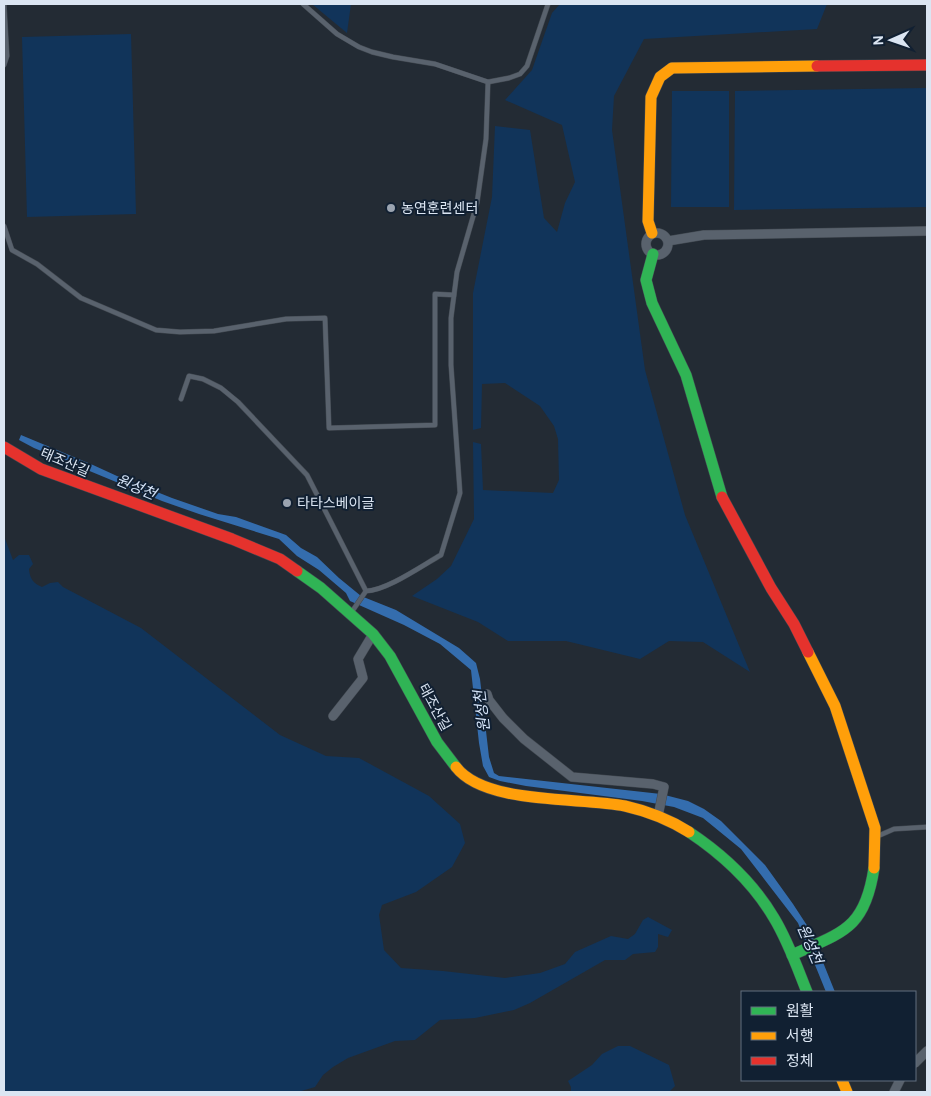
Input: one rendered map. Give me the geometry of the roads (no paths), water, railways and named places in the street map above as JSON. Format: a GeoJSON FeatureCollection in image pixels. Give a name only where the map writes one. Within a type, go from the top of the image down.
{"type":"FeatureCollection","features":[{"type":"Feature","properties":{"kind":"street"},"geometry":{"type":"LineString","coordinates":[[652,234],[648,222],[651,97],[660,77],[672,68],[927,65]]}},
{"type":"Feature","properties":{"kind":"street"},"geometry":{"type":"LineString","coordinates":[[668,241],[704,235],[927,231]]}},
{"type":"Feature","properties":{"kind":"street"},"geometry":{"type":"LineString","coordinates":[[652,234],[662,234],[668,241],[668,247],[664,253],[660,254],[653,254],[646,245],[647,238],[652,234]]}},
{"type":"Feature","properties":{"kind":"street"},"geometry":{"type":"LineString","coordinates":[[653,254],[646,280],[652,303],[686,375],[723,501],[771,588],[794,624],[835,706],[875,828],[875,858],[871,880],[863,908],[854,923],[818,944],[792,955]]}},
{"type":"Feature","properties":{"kind":"street","name":"태조산길"},"geometry":{"type":"LineString","coordinates":[[4,448],[41,469],[232,539],[280,559],[353,610],[390,656],[437,742],[459,771],[480,785],[504,793],[624,806],[659,812],[681,826],[708,845],[737,871],[774,918],[807,991]]}},
{"type":"Feature","properties":{"kind":"street"},"geometry":{"type":"LineString","coordinates":[[333,716],[363,678],[358,659],[373,634]]}},
{"type":"Feature","properties":{"kind":"street"},"geometry":{"type":"LineString","coordinates":[[487,694],[489,700],[503,718],[524,739],[572,777],[653,784],[664,787],[659,812]]}},
{"type":"Feature","properties":{"kind":"street"},"geometry":{"type":"LineString","coordinates":[[916,1062],[927,1051]]}},
{"type":"Feature","properties":{"kind":"lane"},"geometry":{"type":"LineString","coordinates":[[4,4],[7,56],[4,65]]}},
{"type":"Feature","properties":{"kind":"lane"},"geometry":{"type":"LineString","coordinates":[[303,4],[337,34],[359,47],[393,57],[435,64],[488,82],[520,74],[527,66],[548,4]]}},
{"type":"Feature","properties":{"kind":"lane"},"geometry":{"type":"LineString","coordinates":[[353,610],[365,593],[374,591],[396,580],[441,555],[460,493],[451,365],[451,318],[457,272],[478,204],[486,139],[488,82]]}},
{"type":"Feature","properties":{"kind":"lane"},"geometry":{"type":"LineString","coordinates":[[4,226],[12,250],[37,264],[69,290],[81,298],[156,330],[180,332],[214,331],[286,319],[325,318],[328,428],[435,425],[435,294],[454,295]]}},
{"type":"Feature","properties":{"kind":"lane"},"geometry":{"type":"LineString","coordinates":[[180,399],[189,376],[203,379],[227,393],[275,440],[306,475],[365,593]]}},
{"type":"Feature","properties":{"kind":"lane"},"geometry":{"type":"LineString","coordinates":[[876,836],[894,829],[927,827]]}},
{"type":"Feature","properties":{"kind":"water","name":"원성천"},"geometry":{"type":"Polygon","coordinates":[[[21,435],[172,498],[218,514],[236,517],[286,535],[301,548],[317,557],[361,596],[396,610],[459,648],[476,663],[480,679],[489,757],[494,773],[499,776],[661,794],[688,801],[704,809],[721,821],[765,865],[793,904],[810,930],[835,991],[826,991],[798,923],[741,849],[703,818],[674,807],[526,786],[489,777],[483,766],[479,743],[471,670],[440,644],[404,625],[350,601],[346,593],[319,570],[297,556],[279,539],[162,501],[19,440],[21,435]]]}},
{"type":"Feature","properties":{"kind":"place","name":"농연훈련센터"},"geometry":{"type":"Point","coordinates":[391,208]}},
{"type":"Feature","properties":{"kind":"place","name":"타타스베이글"},"geometry":{"type":"Point","coordinates":[287,503]}}]}
